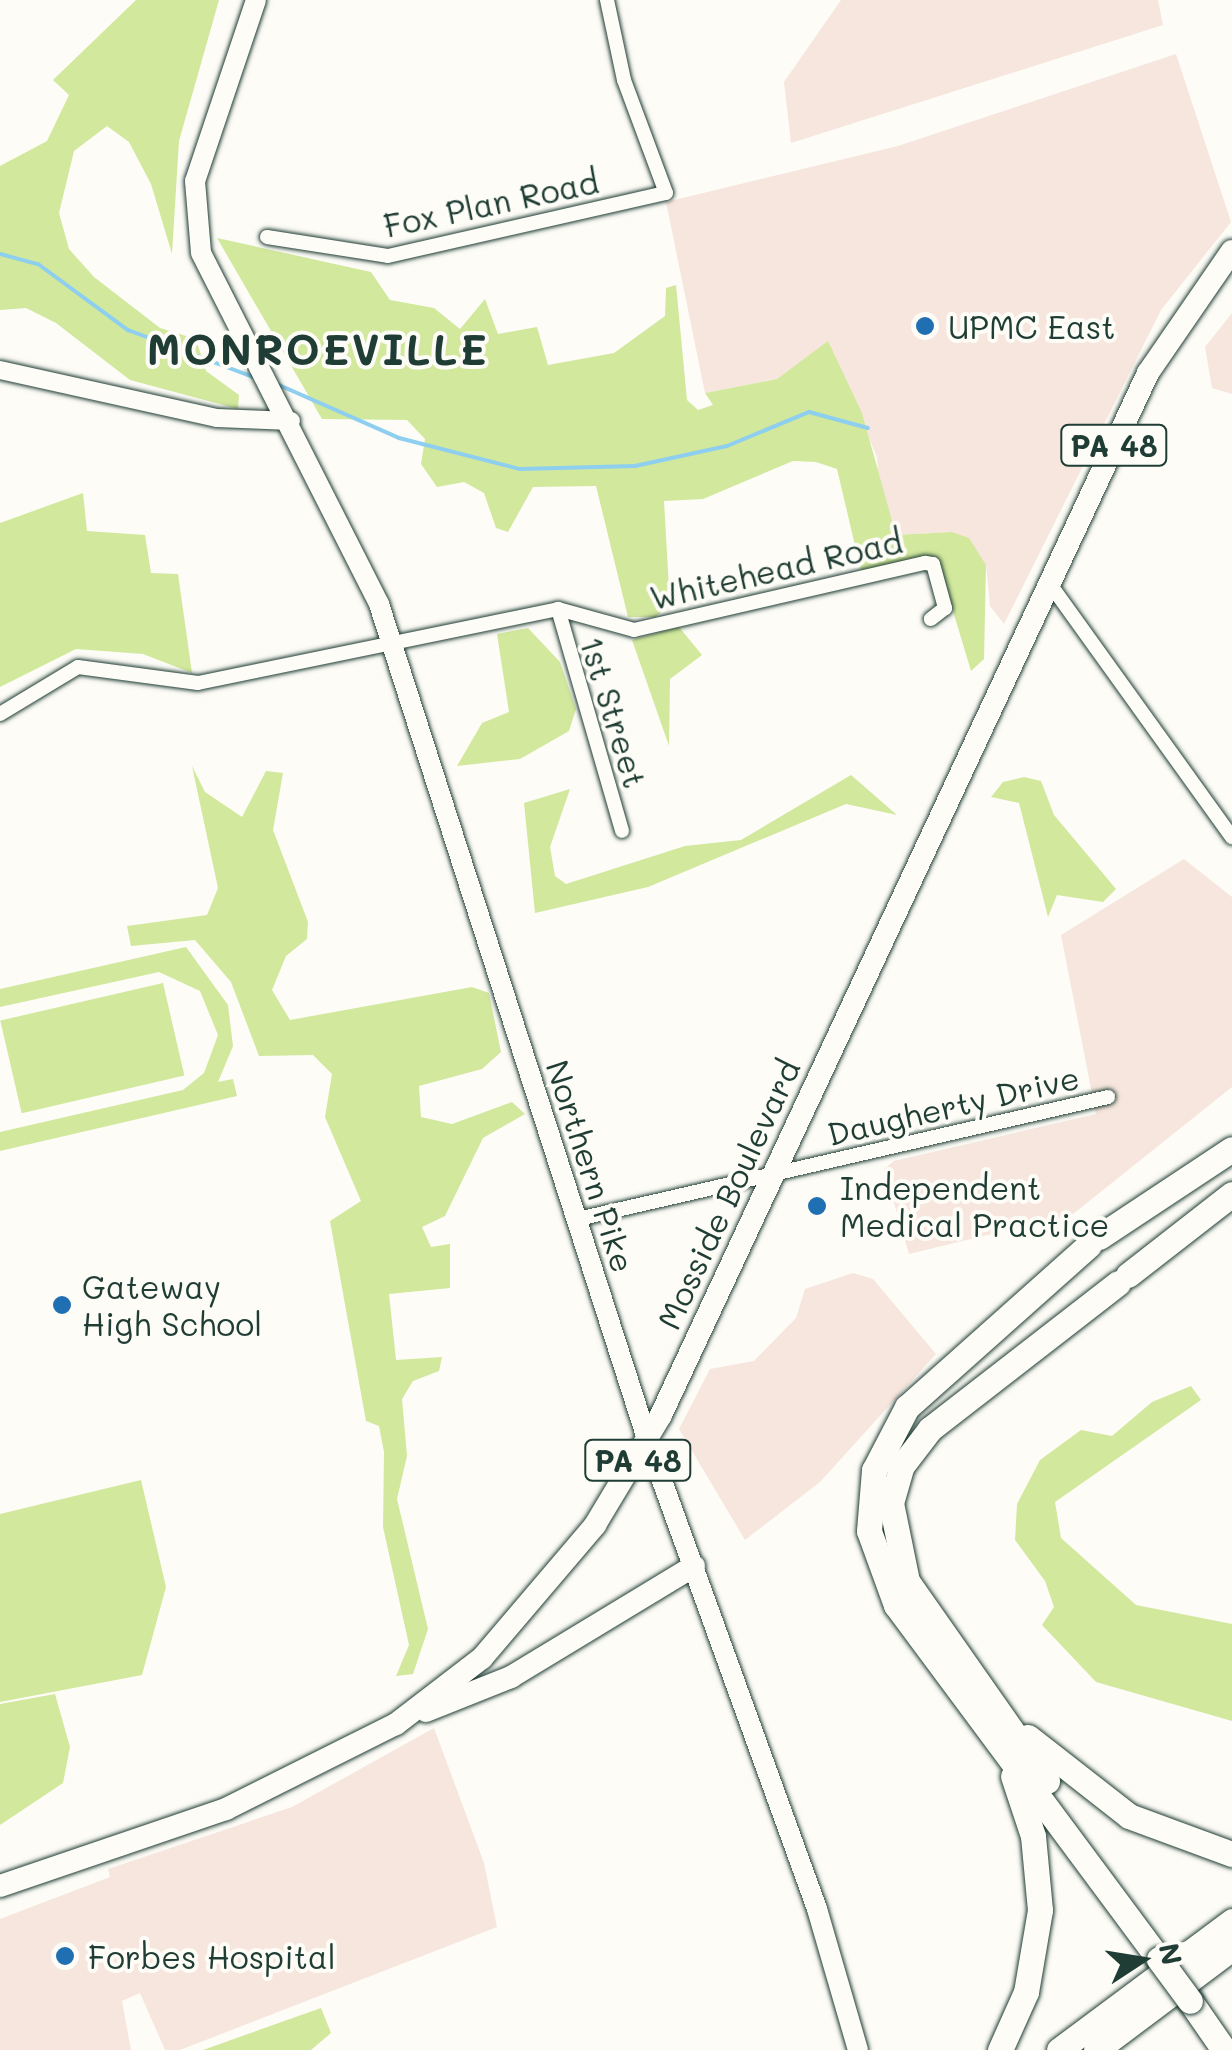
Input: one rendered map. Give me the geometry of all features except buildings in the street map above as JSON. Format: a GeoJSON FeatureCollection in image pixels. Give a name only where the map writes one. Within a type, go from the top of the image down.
{"type":"FeatureCollection","features":[{"type":"Feature","properties":{"kind":"highway"},"geometry":{"type":"LineString","coordinates":[[1232,1149],[1094,1241],[918,1394],[890,1432],[871,1485],[869,1531],[887,1592],[998,1724],[1129,1816],[1232,1854]]}},
{"type":"Feature","properties":{"kind":"highway"},"geometry":{"type":"LineString","coordinates":[[1232,1194],[930,1430],[896,1478],[892,1528],[907,1581],[998,1724],[1194,1997],[1232,2039]]}},
{"type":"Feature","properties":{"kind":"highway"},"geometry":{"type":"LineString","coordinates":[[998,1724],[1027,1810],[1040,1892],[1030,1975],[1000,2050]]}},
{"type":"Feature","properties":{"kind":"highway"},"geometry":{"type":"LineString","coordinates":[[1058,2050],[1232,1921]]}},
{"type":"Feature","properties":{"kind":"highway"},"geometry":{"type":"LineString","coordinates":[[1096,2050],[1232,1948]]}},
{"type":"Feature","properties":{"kind":"highway"},"geometry":{"type":"LineString","coordinates":[[1194,1997],[1224,2050]]}},
{"type":"Feature","properties":{"kind":"highway"},"geometry":{"type":"LineString","coordinates":[[1122,2050],[1158,2005]]}},
{"type":"Feature","properties":{"kind":"main road","name":"Northern Pike"},"geometry":{"type":"LineString","coordinates":[[256,0],[202,156],[192,219],[208,271],[290,420],[393,646],[648,1442],[858,2050]]}},
{"type":"Feature","properties":{"kind":"main road","name":"Mosside Boulevard"},"geometry":{"type":"LineString","coordinates":[[0,1886],[226,1809],[396,1724],[482,1658],[542,1593],[648,1442],[1156,359],[1232,251]]}},
{"type":"Feature","properties":{"kind":"main road"},"geometry":{"type":"LineString","coordinates":[[396,1724],[511,1677],[694,1566]]}},
{"type":"Feature","properties":{"kind":"street","name":"Fox Plan Road"},"geometry":{"type":"LineString","coordinates":[[268,237],[388,256],[666,192],[624,80],[608,0]]}},
{"type":"Feature","properties":{"kind":"street"},"geometry":{"type":"LineString","coordinates":[[0,370],[218,418],[290,420]]}},
{"type":"Feature","properties":{"kind":"street","name":"Whitehead Road"},"geometry":{"type":"LineString","coordinates":[[0,714],[78,667],[198,684],[558,609],[634,630],[925,563],[933,564],[945,608],[932,619]]}},
{"type":"Feature","properties":{"kind":"street"},"geometry":{"type":"LineString","coordinates":[[1050,584],[1232,837]]}},
{"type":"Feature","properties":{"kind":"street","name":"1st Street"},"geometry":{"type":"LineString","coordinates":[[558,609],[622,831]]}},
{"type":"Feature","properties":{"kind":"street","name":"Daugherty Drive"},"geometry":{"type":"LineString","coordinates":[[578,1219],[1108,1097]]}},
{"type":"Feature","properties":{"kind":"shaded area"},"geometry":{"type":"Polygon","coordinates":[[[841,0],[1158,0],[1163,25],[791,143],[784,82],[841,0]]]}},
{"type":"Feature","properties":{"kind":"shaded area","name":"UPMC East"},"geometry":{"type":"Polygon","coordinates":[[[1176,54],[1231,222],[1161,310],[1004,624],[990,606],[986,565],[951,532],[897,535],[880,498],[877,457],[828,342],[777,379],[705,393],[666,202],[898,146],[1176,54]]]}},
{"type":"Feature","properties":{"kind":"shaded area"},"geometry":{"type":"Polygon","coordinates":[[[1232,313],[1232,394],[1212,388],[1205,347],[1232,313]]]}},
{"type":"Feature","properties":{"kind":"shaded area"},"geometry":{"type":"Polygon","coordinates":[[[1184,859],[1232,897],[1232,1087],[1073,1214],[909,1254],[884,1169],[894,1161],[1096,1114],[1061,935],[1184,859]]]}},
{"type":"Feature","properties":{"kind":"shaded area"},"geometry":{"type":"Polygon","coordinates":[[[853,1273],[873,1279],[936,1354],[820,1482],[745,1540],[679,1429],[710,1369],[754,1361],[796,1318],[805,1289],[853,1273]]]}},
{"type":"Feature","properties":{"kind":"shaded area"},"geometry":{"type":"Polygon","coordinates":[[[434,1728],[484,1863],[497,1927],[180,2050],[165,2050],[140,1993],[122,2001],[131,2050],[0,2050],[0,1919],[110,1877],[108,1869],[292,1807],[434,1728]]]}},
{"type":"Feature","properties":{"kind":"green space"},"geometry":{"type":"Polygon","coordinates":[[[136,0],[219,0],[179,141],[172,254],[151,184],[129,142],[107,126],[74,151],[59,213],[69,249],[94,277],[160,328],[196,339],[206,371],[239,395],[238,409],[130,380],[56,323],[26,308],[0,310],[0,166],[47,141],[69,95],[53,80],[136,0]]]}},
{"type":"Feature","properties":{"kind":"green space"},"geometry":{"type":"Polygon","coordinates":[[[217,238],[371,272],[390,300],[434,308],[460,329],[485,299],[498,334],[537,327],[548,365],[614,353],[665,316],[666,288],[676,285],[687,400],[698,410],[713,405],[705,393],[777,379],[828,341],[862,413],[896,535],[952,532],[969,538],[986,565],[984,659],[971,671],[937,558],[861,571],[837,469],[816,462],[793,461],[703,499],[664,501],[670,606],[655,617],[628,617],[596,486],[533,487],[508,532],[496,528],[484,493],[464,482],[437,487],[421,464],[425,439],[407,420],[322,419],[217,238]]]}},
{"type":"Feature","properties":{"kind":"green space"},"geometry":{"type":"Polygon","coordinates":[[[83,493],[87,531],[145,535],[151,573],[178,574],[192,673],[143,654],[76,649],[0,687],[0,523],[83,493]]]}},
{"type":"Feature","properties":{"kind":"green space"},"geometry":{"type":"Polygon","coordinates":[[[679,627],[702,655],[670,679],[669,746],[632,640],[679,627]]]}},
{"type":"Feature","properties":{"kind":"green space"},"geometry":{"type":"Polygon","coordinates":[[[528,628],[560,662],[576,709],[569,731],[520,759],[457,766],[482,723],[509,712],[497,634],[528,628]]]}},
{"type":"Feature","properties":{"kind":"green space"},"geometry":{"type":"Polygon","coordinates":[[[192,766],[205,792],[242,817],[266,771],[283,773],[273,830],[308,922],[307,939],[286,956],[272,990],[290,1020],[472,987],[489,993],[501,1052],[482,1069],[419,1086],[421,1117],[452,1124],[512,1102],[525,1114],[483,1138],[445,1216],[422,1227],[431,1247],[450,1244],[450,1288],[389,1294],[396,1360],[442,1357],[439,1371],[413,1381],[402,1399],[407,1456],[397,1499],[428,1629],[413,1674],[396,1676],[409,1645],[383,1527],[384,1452],[379,1426],[366,1421],[330,1221],[361,1201],[325,1117],[332,1074],[313,1055],[259,1056],[231,982],[195,940],[131,946],[127,926],[207,915],[218,888],[192,766]]]}},
{"type":"Feature","properties":{"kind":"green space"},"geometry":{"type":"Polygon","coordinates":[[[851,775],[897,815],[846,804],[648,887],[535,913],[524,803],[570,789],[550,847],[555,876],[566,884],[685,846],[741,840],[851,775]]]}},
{"type":"Feature","properties":{"kind":"green space"},"geometry":{"type":"Polygon","coordinates":[[[1024,777],[1041,781],[1054,815],[1116,889],[1103,902],[1057,895],[1048,917],[1019,803],[991,797],[1003,782],[1024,777]]]}},
{"type":"Feature","properties":{"kind":"green space"},"geometry":{"type":"Polygon","coordinates":[[[186,947],[228,1005],[233,1046],[218,1082],[233,1079],[237,1096],[0,1151],[0,1132],[183,1090],[204,1073],[218,1035],[200,991],[159,972],[0,1007],[0,989],[186,947]]]}},
{"type":"Feature","properties":{"kind":"green space"},"geometry":{"type":"Polygon","coordinates":[[[163,983],[184,1076],[22,1113],[0,1021],[163,983]]]}},
{"type":"Feature","properties":{"kind":"green space"},"geometry":{"type":"Polygon","coordinates":[[[1191,1386],[1201,1400],[1055,1502],[1061,1538],[1136,1605],[1232,1624],[1232,1721],[1096,1682],[1042,1625],[1054,1607],[1045,1581],[1015,1540],[1017,1504],[1040,1460],[1081,1430],[1112,1436],[1152,1402],[1191,1386]]]}},
{"type":"Feature","properties":{"kind":"green space"},"geometry":{"type":"Polygon","coordinates":[[[141,1480],[166,1587],[142,1675],[0,1702],[0,1514],[141,1480]]]}},
{"type":"Feature","properties":{"kind":"green space"},"geometry":{"type":"Polygon","coordinates":[[[55,1694],[70,1747],[63,1783],[0,1825],[0,1704],[55,1694]]]}},
{"type":"Feature","properties":{"kind":"green space"},"geometry":{"type":"Polygon","coordinates":[[[321,2008],[331,2033],[311,2050],[203,2050],[321,2008]]]}},
{"type":"Feature","properties":{"kind":"waterway"},"geometry":{"type":"LineString","coordinates":[[0,254],[38,264],[128,330],[256,378]]}},
{"type":"Feature","properties":{"kind":"waterway"},"geometry":{"type":"LineString","coordinates":[[279,385],[399,438],[520,469],[635,466],[727,446],[809,412],[868,428]]}},
{"type":"Feature","properties":{"kind":"place","name":"UPMC East"},"geometry":{"type":"Point","coordinates":[925,326]}},
{"type":"Feature","properties":{"kind":"place","name":"Independent Medical Practice"},"geometry":{"type":"Point","coordinates":[817,1206]}},
{"type":"Feature","properties":{"kind":"place","name":"Gateway High School"},"geometry":{"type":"Point","coordinates":[62,1305]}},
{"type":"Feature","properties":{"kind":"place","name":"Forbes Hospital"},"geometry":{"type":"Point","coordinates":[65,1956]}},
{"type":"Feature","properties":{"kind":"district","name":"MONROEVILLE"},"geometry":{"type":"Point","coordinates":[318,349]}}]}
